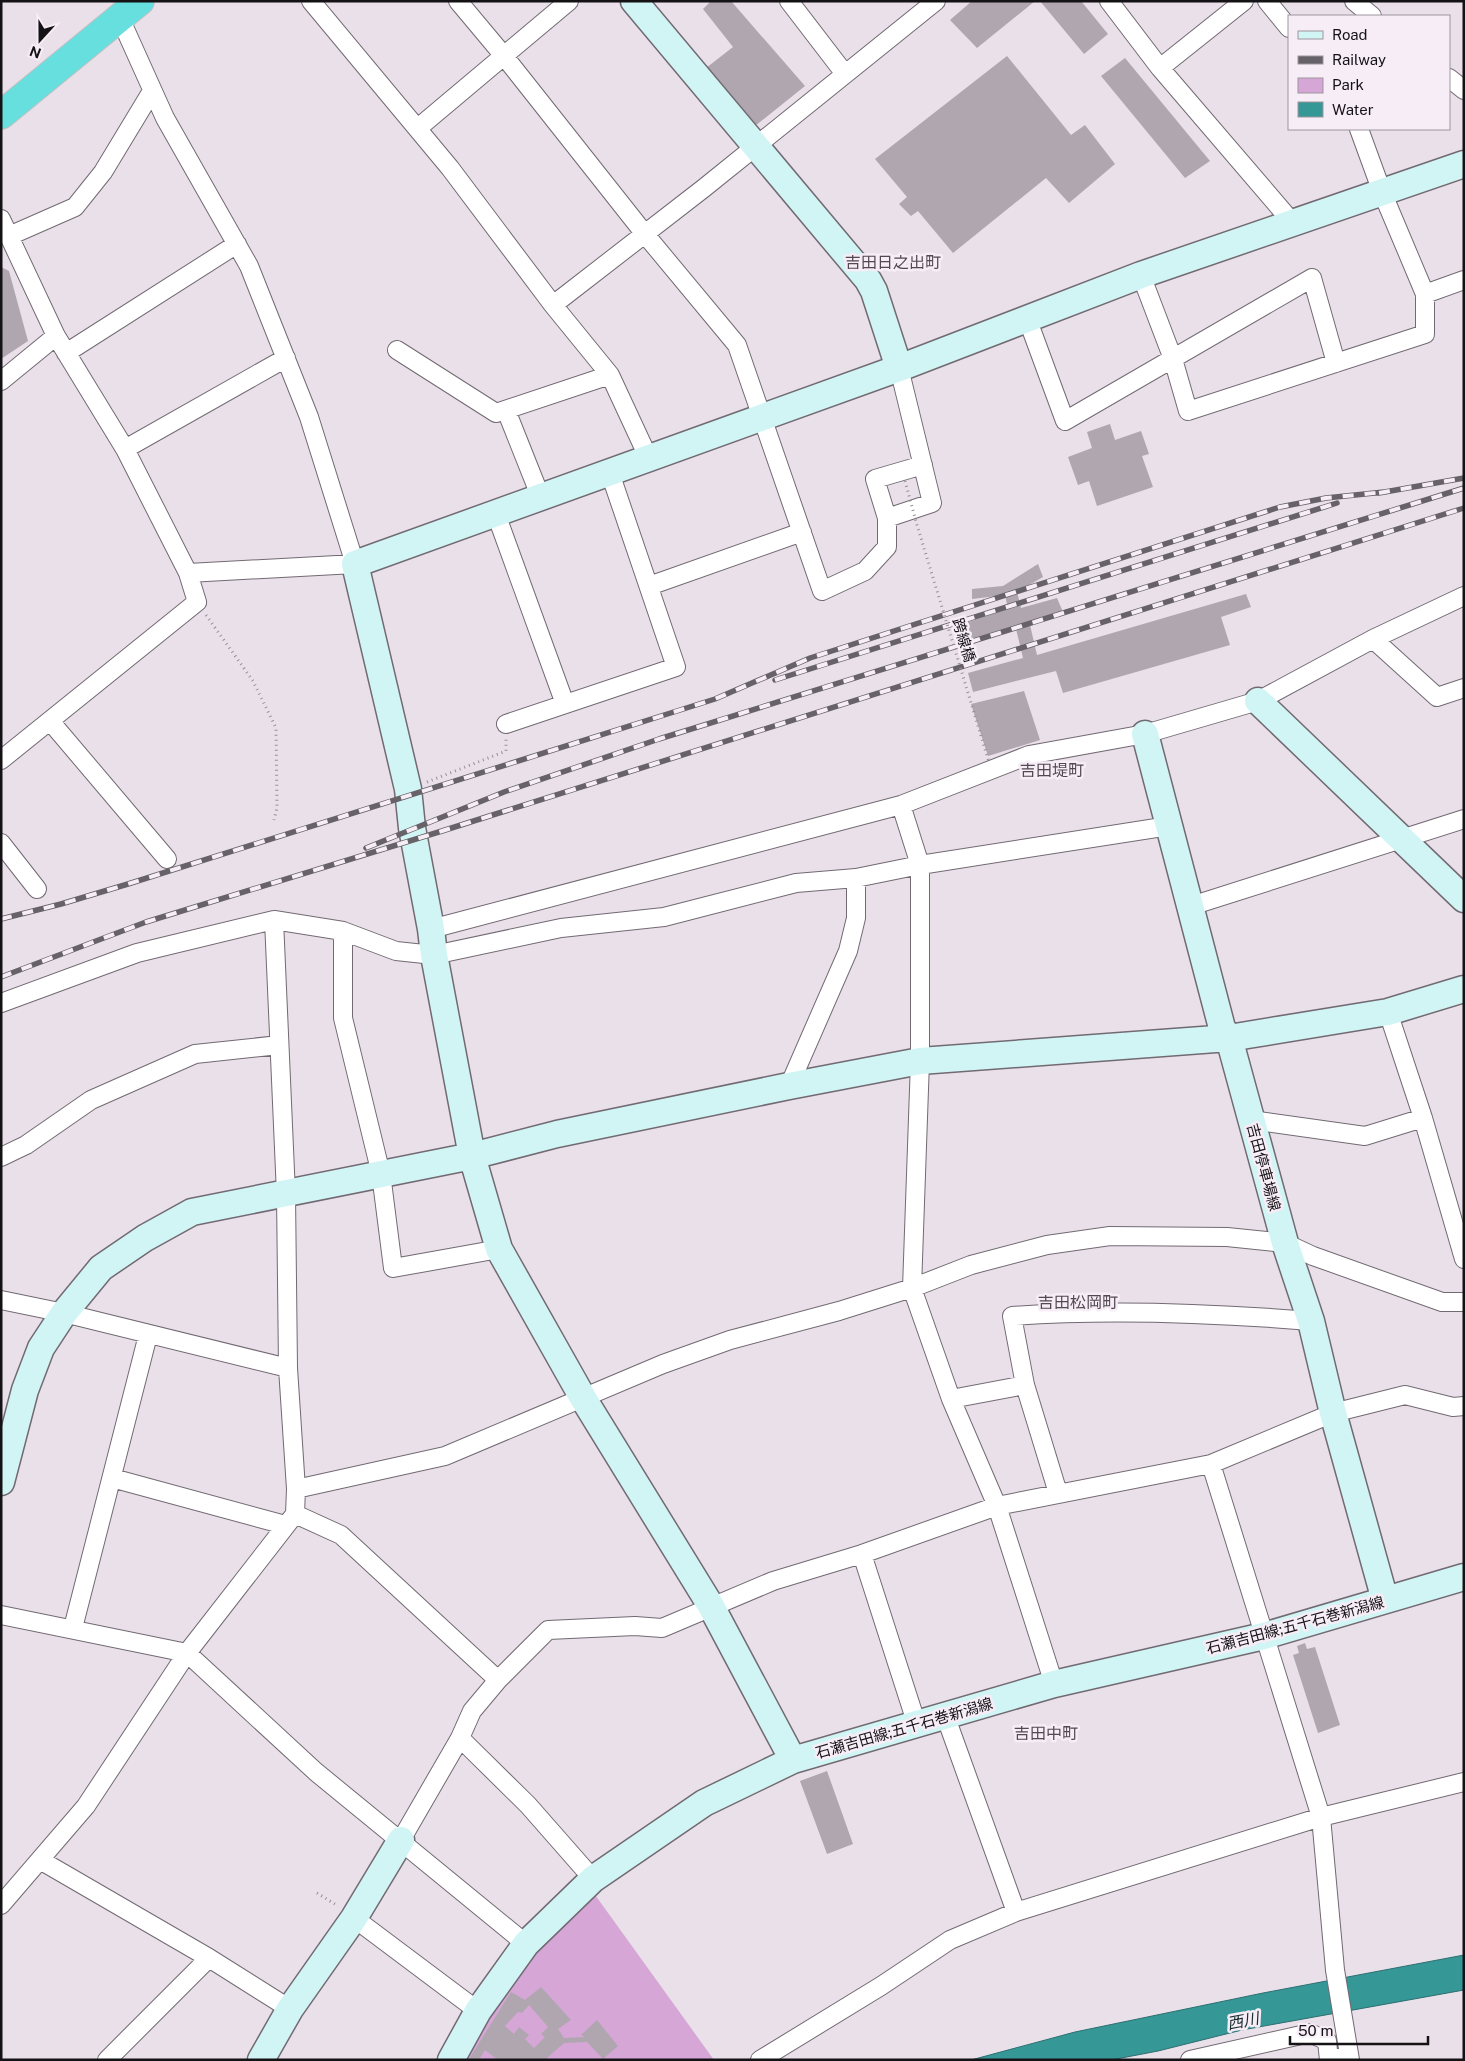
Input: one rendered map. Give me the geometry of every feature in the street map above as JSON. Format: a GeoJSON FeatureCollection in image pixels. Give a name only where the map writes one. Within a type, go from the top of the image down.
{"type":"FeatureCollection","features":[{"type":"Feature","properties":{"kind":"highway"},"geometry":{"type":"LineString","coordinates":[[1,115],[124,7]]}},
{"type":"Feature","properties":{"kind":"street"},"geometry":{"type":"LineString","coordinates":[[311,1],[418,128],[553,305],[610,375],[649,459]]}},
{"type":"Feature","properties":{"kind":"street"},"geometry":{"type":"LineString","coordinates":[[458,1],[644,233],[737,345],[822,591],[865,570],[887,547],[887,518],[875,479],[923,466]]}},
{"type":"Feature","properties":{"kind":"street"},"geometry":{"type":"LineString","coordinates":[[418,128],[569,1]]}},
{"type":"Feature","properties":{"kind":"street"},"geometry":{"type":"LineString","coordinates":[[634,1],[868,280],[874,291],[899,368],[932,503],[887,518]]}},
{"type":"Feature","properties":{"kind":"street"},"geometry":{"type":"LineString","coordinates":[[789,1],[845,74]]}},
{"type":"Feature","properties":{"kind":"street"},"geometry":{"type":"LineString","coordinates":[[553,305],[704,188],[936,1]]}},
{"type":"Feature","properties":{"kind":"street"},"geometry":{"type":"LineString","coordinates":[[1108,1],[1160,68],[1292,222]]}},
{"type":"Feature","properties":{"kind":"street"},"geometry":{"type":"LineString","coordinates":[[1160,68],[1244,1]]}},
{"type":"Feature","properties":{"kind":"street"},"geometry":{"type":"LineString","coordinates":[[1267,1],[1288,27]]}},
{"type":"Feature","properties":{"kind":"street"},"geometry":{"type":"LineString","coordinates":[[1354,1],[1372,10]]}},
{"type":"Feature","properties":{"kind":"street"},"geometry":{"type":"LineString","coordinates":[[124,7],[152,91],[165,118],[249,266],[309,416],[355,564],[408,789],[412,828],[432,929],[434,955],[472,1156],[499,1249],[583,1398],[712,1606],[793,1760]]}},
{"type":"Feature","properties":{"kind":"street"},"geometry":{"type":"LineString","coordinates":[[1450,79],[1464,90]]}},
{"type":"Feature","properties":{"kind":"street"},"geometry":{"type":"LineString","coordinates":[[9,236],[75,207],[103,172],[152,91]]}},
{"type":"Feature","properties":{"kind":"street"},"geometry":{"type":"LineString","coordinates":[[1141,275],[1173,360],[1188,411],[1425,334],[1425,294],[1382,192],[1359,130]]}},
{"type":"Feature","properties":{"kind":"street"},"geometry":{"type":"LineString","coordinates":[[188,573],[355,564],[899,368],[1141,275],[1464,164]]}},
{"type":"Feature","properties":{"kind":"street"},"geometry":{"type":"LineString","coordinates":[[1,219],[56,336],[125,449],[188,573],[196,602],[1,760]]}},
{"type":"Feature","properties":{"kind":"street"},"geometry":{"type":"LineString","coordinates":[[66,353],[237,244]]}},
{"type":"Feature","properties":{"kind":"street"},"geometry":{"type":"LineString","coordinates":[[1027,318],[1065,422],[1312,278],[1336,363]]}},
{"type":"Feature","properties":{"kind":"street"},"geometry":{"type":"LineString","coordinates":[[1425,294],[1464,280]]}},
{"type":"Feature","properties":{"kind":"street"},"geometry":{"type":"LineString","coordinates":[[1,382],[56,336]]}},
{"type":"Feature","properties":{"kind":"street"},"geometry":{"type":"LineString","coordinates":[[397,350],[496,413],[610,375]]}},
{"type":"Feature","properties":{"kind":"street"},"geometry":{"type":"LineString","coordinates":[[125,449],[286,358]]}},
{"type":"Feature","properties":{"kind":"street"},"geometry":{"type":"LineString","coordinates":[[506,410],[541,498]]}},
{"type":"Feature","properties":{"kind":"street"},"geometry":{"type":"LineString","coordinates":[[506,724],[676,668],[610,473]]}},
{"type":"Feature","properties":{"kind":"street"},"geometry":{"type":"LineString","coordinates":[[496,514],[565,704]]}},
{"type":"Feature","properties":{"kind":"street"},"geometry":{"type":"LineString","coordinates":[[649,586],[802,532]]}},
{"type":"Feature","properties":{"kind":"street"},"geometry":{"type":"LineString","coordinates":[[432,929],[901,805],[1029,756],[1145,734],[1258,701],[1373,640],[1464,596]]}},
{"type":"Feature","properties":{"kind":"street"},"geometry":{"type":"LineString","coordinates":[[1373,640],[1437,697],[1464,688]]}},
{"type":"Feature","properties":{"kind":"street"},"geometry":{"type":"LineString","coordinates":[[1258,701],[1464,899]]}},
{"type":"Feature","properties":{"kind":"street"},"geometry":{"type":"LineString","coordinates":[[50,721],[167,859]]}},
{"type":"Feature","properties":{"kind":"street","name":"吉田停車場線"},"geometry":{"type":"LineString","coordinates":[[1145,734],[1222,1028],[1229,1038],[1285,1244],[1312,1321],[1333,1413],[1386,1600]]}},
{"type":"Feature","properties":{"kind":"street"},"geometry":{"type":"LineString","coordinates":[[901,805],[920,865],[920,1062],[912,1288],[951,1400],[997,1506],[1054,1684]]}},
{"type":"Feature","properties":{"kind":"street"},"geometry":{"type":"LineString","coordinates":[[1191,906],[1464,819]]}},
{"type":"Feature","properties":{"kind":"street"},"geometry":{"type":"LineString","coordinates":[[1,1003],[138,953],[274,920],[343,931],[396,951],[434,955],[561,928],[664,917],[796,884],[856,878],[920,865],[1170,826]]}},
{"type":"Feature","properties":{"kind":"street"},"geometry":{"type":"LineString","coordinates":[[1,843],[37,889]]}},
{"type":"Feature","properties":{"kind":"street"},"geometry":{"type":"LineString","coordinates":[[789,1086],[848,951],[856,918],[856,878]]}},
{"type":"Feature","properties":{"kind":"street"},"geometry":{"type":"LineString","coordinates":[[1,1905],[86,1806],[187,1653],[290,1519],[296,1489],[288,1368],[286,1194],[274,920]]}},
{"type":"Feature","properties":{"kind":"street"},"geometry":{"type":"LineString","coordinates":[[343,931],[343,1018],[381,1174],[393,1268],[499,1249]]}},
{"type":"Feature","properties":{"kind":"street"},"geometry":{"type":"LineString","coordinates":[[1,1482],[24,1390],[41,1348],[64,1313],[102,1268],[145,1238],[192,1212],[472,1156],[557,1134],[789,1086],[920,1062],[1229,1038],[1388,1012],[1464,989]]}},
{"type":"Feature","properties":{"kind":"street"},"geometry":{"type":"LineString","coordinates":[[1388,1012],[1464,1259]]}},
{"type":"Feature","properties":{"kind":"street"},"geometry":{"type":"LineString","coordinates":[[1,1157],[26,1145],[91,1100],[195,1054],[279,1045]]}},
{"type":"Feature","properties":{"kind":"street"},"geometry":{"type":"LineString","coordinates":[[1251,1120],[1365,1136],[1422,1118]]}},
{"type":"Feature","properties":{"kind":"street"},"geometry":{"type":"LineString","coordinates":[[296,1489],[445,1456],[663,1364],[730,1340],[839,1311],[912,1288],[971,1265],[1047,1245],[1110,1236],[1227,1237],[1285,1244],[1313,1256],[1442,1302],[1464,1302]]}},
{"type":"Feature","properties":{"kind":"street"},"geometry":{"type":"LineString","coordinates":[[1,1300],[64,1313],[288,1368]]}},
{"type":"Feature","properties":{"kind":"street"},"geometry":{"type":"LineString","coordinates":[[1058,1493],[1025,1385],[1012,1316],[1062,1312],[1237,1315],[1312,1321]]}},
{"type":"Feature","properties":{"kind":"street"},"geometry":{"type":"LineString","coordinates":[[73,1628],[148,1335]]}},
{"type":"Feature","properties":{"kind":"street"},"geometry":{"type":"LineString","coordinates":[[951,1400],[1025,1385]]}},
{"type":"Feature","properties":{"kind":"street"},"geometry":{"type":"LineString","coordinates":[[261,2060],[290,2009],[354,1918],[460,1738],[472,1711],[498,1680],[548,1630],[635,1626],[662,1628],[773,1580],[862,1554],[997,1506],[1211,1464],[1333,1413],[1405,1395],[1453,1407],[1464,1406]]}},
{"type":"Feature","properties":{"kind":"street"},"geometry":{"type":"LineString","coordinates":[[1190,2060],[1310,2033],[1327,2041],[1329,2060],[1350,2058],[1335,1970],[1321,1817],[1211,1464]]}},
{"type":"Feature","properties":{"kind":"street"},"geometry":{"type":"LineString","coordinates":[[112,1478],[290,1519],[342,1535],[498,1680]]}},
{"type":"Feature","properties":{"kind":"street"},"geometry":{"type":"LineString","coordinates":[[862,1554],[917,1725]]}},
{"type":"Feature","properties":{"kind":"street","name":"石瀬吉田線;五千石巻新潟線"},"geometry":{"type":"LineString","coordinates":[[451,2060],[478,2011],[526,1944],[593,1879],[704,1803],[793,1760],[1054,1684],[1264,1636],[1464,1577]]}},
{"type":"Feature","properties":{"kind":"street"},"geometry":{"type":"LineString","coordinates":[[1,1615],[73,1628],[187,1653],[316,1772],[526,1944]]}},
{"type":"Feature","properties":{"kind":"street"},"geometry":{"type":"LineString","coordinates":[[945,1715],[1016,1912]]}},
{"type":"Feature","properties":{"kind":"street"},"geometry":{"type":"LineString","coordinates":[[460,1738],[528,1805],[593,1879]]}},
{"type":"Feature","properties":{"kind":"street"},"geometry":{"type":"LineString","coordinates":[[760,2060],[881,1986],[950,1940],[1016,1912],[1321,1817],[1464,1782]]}},
{"type":"Feature","properties":{"kind":"street"},"geometry":{"type":"LineString","coordinates":[[40,1860],[209,1958],[290,2009]]}},
{"type":"Feature","properties":{"kind":"street"},"geometry":{"type":"LineString","coordinates":[[354,1918],[478,2011]]}},
{"type":"Feature","properties":{"kind":"street"},"geometry":{"type":"LineString","coordinates":[[108,2060],[209,1958]]}},
{"type":"Feature","properties":{"kind":"path","name":"跨線橋"},"geometry":{"type":"LineString","coordinates":[[905,481],[989,762]]}},
{"type":"Feature","properties":{"kind":"path"},"geometry":{"type":"LineString","coordinates":[[196,602],[253,681],[276,728],[277,808],[274,820]]}},
{"type":"Feature","properties":{"kind":"path"},"geometry":{"type":"LineString","coordinates":[[408,789],[506,751],[506,724]]}},
{"type":"Feature","properties":{"kind":"green space"},"geometry":{"type":"Polygon","coordinates":[[[593,1892],[714,2060],[460,2060],[533,1951],[593,1892]]]}},
{"type":"Feature","properties":{"kind":"water","name":"西川"},"geometry":{"type":"Polygon","coordinates":[[[1464,1955],[1464,1990],[1242,2030],[1158,2051],[1111,2060],[971,2060],[1075,2032],[1263,1993],[1464,1955]]]}},
{"type":"Feature","properties":{"kind":"building"},"geometry":{"type":"Polygon","coordinates":[[[711,1],[731,1],[805,86],[755,126],[706,68],[733,47],[703,9],[711,1]]]}},
{"type":"Feature","properties":{"kind":"building"},"geometry":{"type":"Polygon","coordinates":[[[972,1],[1035,1],[977,48],[950,20],[972,1]]]}},
{"type":"Feature","properties":{"kind":"building"},"geometry":{"type":"Polygon","coordinates":[[[1040,1],[1081,1],[1108,34],[1084,54],[1040,1]]]}},
{"type":"Feature","properties":{"kind":"building"},"geometry":{"type":"Polygon","coordinates":[[[1007,56],[1071,135],[1085,125],[1115,164],[1069,203],[1046,178],[953,253],[918,211],[911,216],[899,204],[907,197],[875,159],[1007,56]]]}},
{"type":"Feature","properties":{"kind":"building"},"geometry":{"type":"Polygon","coordinates":[[[1125,58],[1210,161],[1185,178],[1101,76],[1125,58]]]}},
{"type":"Feature","properties":{"kind":"building"},"geometry":{"type":"Polygon","coordinates":[[[1,267],[9,271],[28,341],[1,359],[1,267]]]}},
{"type":"Feature","properties":{"kind":"building"},"geometry":{"type":"Polygon","coordinates":[[[1110,424],[1115,440],[1141,431],[1149,454],[1142,456],[1153,487],[1097,506],[1089,481],[1078,485],[1068,457],[1092,448],[1087,432],[1110,424]]]}},
{"type":"Feature","properties":{"kind":"building"},"geometry":{"type":"Polygon","coordinates":[[[1038,564],[1043,577],[1017,592],[1021,608],[1057,598],[1063,612],[1030,625],[1037,655],[1246,594],[1251,607],[1221,617],[1230,645],[1063,693],[1056,671],[973,692],[968,673],[1023,658],[1016,629],[960,646],[954,627],[1008,609],[1005,595],[972,599],[972,589],[1003,586],[1038,564]]]}},
{"type":"Feature","properties":{"kind":"building"},"geometry":{"type":"Polygon","coordinates":[[[1024,691],[1040,740],[988,756],[971,704],[1024,691]]]}},
{"type":"Feature","properties":{"kind":"building"},"geometry":{"type":"Polygon","coordinates":[[[1305,1643],[1307,1649],[1315,1647],[1340,1725],[1318,1733],[1293,1655],[1299,1653],[1297,1646],[1305,1643]]]}},
{"type":"Feature","properties":{"kind":"building"},"geometry":{"type":"Polygon","coordinates":[[[827,1771],[853,1844],[827,1854],[800,1781],[827,1771]]]}},
{"type":"Feature","properties":{"kind":"building"},"geometry":{"type":"Polygon","coordinates":[[[541,1987],[571,2020],[558,2029],[564,2038],[585,2037],[581,2035],[597,2020],[618,2046],[603,2059],[587,2042],[564,2043],[547,2058],[549,2060],[498,2060],[485,2050],[479,2060],[469,2059],[511,1992],[525,2000],[541,1987]],[[529,2005],[522,2013],[518,2012],[505,2026],[514,2034],[519,2027],[529,2035],[525,2039],[534,2048],[545,2037],[541,2034],[548,2027],[529,2005]]]}},
{"type":"Feature","properties":{"kind":"railway"},"geometry":{"type":"LineString","coordinates":[[1379,493],[1464,478]]}},
{"type":"Feature","properties":{"kind":"railway"},"geometry":{"type":"LineString","coordinates":[[366,848],[504,792],[659,739],[1464,488]]}},
{"type":"Feature","properties":{"kind":"railway"},"geometry":{"type":"LineString","coordinates":[[1,919],[128,884],[715,699],[810,658],[1280,507],[1326,498],[1384,492]]}},
{"type":"Feature","properties":{"kind":"railway"},"geometry":{"type":"LineString","coordinates":[[775,680],[1337,503]]}},
{"type":"Feature","properties":{"kind":"railway"},"geometry":{"type":"LineString","coordinates":[[1,977],[146,922],[442,831],[1464,508]]}},
{"type":"Feature","properties":{"kind":"district","name":"吉田日之出町"},"geometry":{"type":"Point","coordinates":[893,262]}},
{"type":"Feature","properties":{"kind":"district","name":"吉田堤町"},"geometry":{"type":"Point","coordinates":[1052,770]}},
{"type":"Feature","properties":{"kind":"district","name":"吉田松岡町"},"geometry":{"type":"Point","coordinates":[1078,1302]}},
{"type":"Feature","properties":{"kind":"district","name":"吉田中町"},"geometry":{"type":"Point","coordinates":[1046,1733]}}]}
